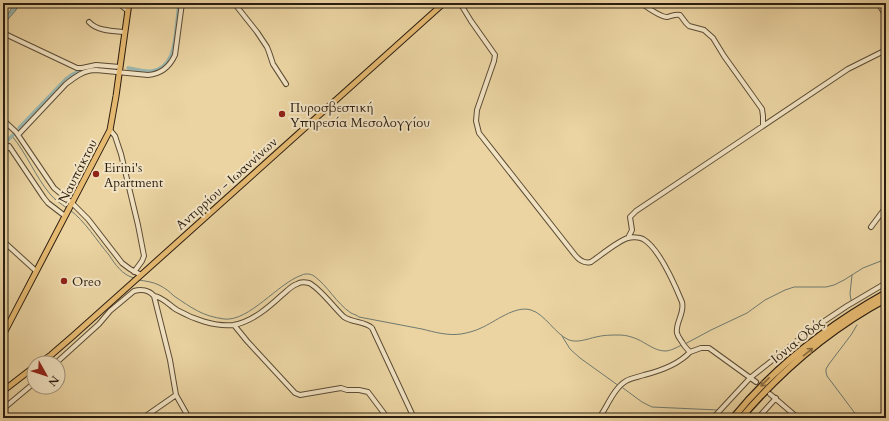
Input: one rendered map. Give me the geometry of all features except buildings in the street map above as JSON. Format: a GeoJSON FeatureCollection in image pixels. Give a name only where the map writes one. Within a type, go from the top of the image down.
{"type":"FeatureCollection","features":[{"type":"Feature","properties":{"kind":"highway","name":"Ιόνια Οδός"},"geometry":{"type":"LineString","coordinates":[[733,418],[768,378],[805,346],[865,304],[886,293]]}},
{"type":"Feature","properties":{"kind":"highway","name":"Ιόνια Οδός"},"geometry":{"type":"LineString","coordinates":[[741,418],[772,384],[803,356],[851,320],[886,299]]}},
{"type":"Feature","properties":{"kind":"main road","name":"Ναυπάκτου"},"geometry":{"type":"LineString","coordinates":[[3,335],[110,130],[129,3]]}},
{"type":"Feature","properties":{"kind":"main road","name":"Αντιρρίου - Ιωαννίνων"},"geometry":{"type":"LineString","coordinates":[[51,355],[444,3]]}},
{"type":"Feature","properties":{"kind":"main road"},"geometry":{"type":"LineString","coordinates":[[3,391],[26,373]]}},
{"type":"Feature","properties":{"kind":"street"},"geometry":{"type":"LineString","coordinates":[[118,3],[128,11]]}},
{"type":"Feature","properties":{"kind":"street"},"geometry":{"type":"LineString","coordinates":[[3,33],[77,68],[96,65],[110,65],[120,69],[152,75],[161,72],[174,57],[182,3]]}},
{"type":"Feature","properties":{"kind":"street"},"geometry":{"type":"LineString","coordinates":[[234,3],[267,47],[274,64],[286,84]]}},
{"type":"Feature","properties":{"kind":"street"},"geometry":{"type":"LineString","coordinates":[[460,3],[495,55],[476,110],[476,121],[479,133],[574,255],[584,262],[591,262],[613,246],[628,238],[640,238],[654,249],[666,269],[683,305],[677,332],[685,347],[690,352]]}},
{"type":"Feature","properties":{"kind":"street"},"geometry":{"type":"LineString","coordinates":[[641,3],[662,16],[666,17],[680,15],[689,26],[706,31],[713,38],[724,56],[762,108],[763,126]]}},
{"type":"Feature","properties":{"kind":"street"},"geometry":{"type":"LineString","coordinates":[[878,3],[886,16]]}},
{"type":"Feature","properties":{"kind":"street"},"geometry":{"type":"LineString","coordinates":[[89,22],[98,28],[125,32]]}},
{"type":"Feature","properties":{"kind":"street"},"geometry":{"type":"LineString","coordinates":[[628,238],[632,231],[630,219],[632,214],[848,69],[886,50]]}},
{"type":"Feature","properties":{"kind":"street"},"geometry":{"type":"LineString","coordinates":[[18,134],[72,79],[93,70],[120,69]]}},
{"type":"Feature","properties":{"kind":"street"},"geometry":{"type":"LineString","coordinates":[[3,120],[18,134],[57,192],[88,218],[125,266],[140,275]]}},
{"type":"Feature","properties":{"kind":"street"},"geometry":{"type":"LineString","coordinates":[[110,130],[115,136],[121,154],[144,255],[143,260],[134,272]]}},
{"type":"Feature","properties":{"kind":"street"},"geometry":{"type":"LineString","coordinates":[[3,152],[8,146],[48,203],[66,214]]}},
{"type":"Feature","properties":{"kind":"street"},"geometry":{"type":"LineString","coordinates":[[871,227],[886,207]]}},
{"type":"Feature","properties":{"kind":"street"},"geometry":{"type":"LineString","coordinates":[[3,241],[36,271]]}},
{"type":"Feature","properties":{"kind":"street"},"geometry":{"type":"LineString","coordinates":[[65,355],[99,324],[110,311],[134,291],[148,291],[177,310],[193,318],[208,323],[234,325],[253,318],[298,283],[308,283],[317,289],[346,318],[355,322],[367,324],[372,328],[414,418]]}},
{"type":"Feature","properties":{"kind":"street"},"geometry":{"type":"LineString","coordinates":[[714,418],[722,407],[750,378],[814,328],[886,283]]}},
{"type":"Feature","properties":{"kind":"street"},"geometry":{"type":"LineString","coordinates":[[130,285],[134,291]]}},
{"type":"Feature","properties":{"kind":"street"},"geometry":{"type":"LineString","coordinates":[[154,296],[170,360],[176,395],[189,418]]}},
{"type":"Feature","properties":{"kind":"street"},"geometry":{"type":"LineString","coordinates":[[234,325],[295,393],[300,395],[341,388],[363,391],[370,394],[387,418]]}},
{"type":"Feature","properties":{"kind":"street"},"geometry":{"type":"LineString","coordinates":[[599,418],[619,387],[625,381],[673,364],[690,352],[701,348],[709,348],[756,382]]}},
{"type":"Feature","properties":{"kind":"street"},"geometry":{"type":"LineString","coordinates":[[3,409],[26,390]]}},
{"type":"Feature","properties":{"kind":"street"},"geometry":{"type":"LineString","coordinates":[[770,394],[798,418]]}},
{"type":"Feature","properties":{"kind":"street"},"geometry":{"type":"LineString","coordinates":[[142,418],[176,395]]}},
{"type":"Feature","properties":{"kind":"street"},"geometry":{"type":"LineString","coordinates":[[758,418],[776,398]]}},
{"type":"Feature","properties":{"kind":"water"},"geometry":{"type":"Polygon","coordinates":[[[14,3],[19,3],[16,10],[3,25],[3,19],[9,13],[14,3]]]}},
{"type":"Feature","properties":{"kind":"waterway"},"geometry":{"type":"LineString","coordinates":[[128,68],[152,71],[164,66],[168,61],[173,50],[179,3]]}},
{"type":"Feature","properties":{"kind":"waterway"},"geometry":{"type":"LineString","coordinates":[[19,128],[66,79],[84,69]]}},
{"type":"Feature","properties":{"kind":"waterway"},"geometry":{"type":"LineString","coordinates":[[8,140],[15,133]]}},
{"type":"Feature","properties":{"kind":"waterway"},"geometry":{"type":"LineString","coordinates":[[12,136],[50,194],[67,208]]}},
{"type":"Feature","properties":{"kind":"waterway"},"geometry":{"type":"LineString","coordinates":[[70,210],[86,225],[119,269],[130,277],[134,278]]}},
{"type":"Feature","properties":{"kind":"waterway"},"geometry":{"type":"LineString","coordinates":[[685,344],[747,313],[765,300],[785,290],[794,287],[826,287],[834,285],[863,268],[886,259]]}},
{"type":"Feature","properties":{"kind":"waterway"},"geometry":{"type":"LineString","coordinates":[[139,280],[152,282],[159,285],[198,311],[209,316],[224,319],[243,315],[293,279],[304,274],[308,274],[313,275],[319,280],[346,309],[359,317],[441,333],[463,334],[471,332],[512,312],[525,309],[536,312],[559,333],[572,341],[602,336],[620,335],[635,338],[661,351],[669,350],[682,345]]}},
{"type":"Feature","properties":{"kind":"waterway"},"geometry":{"type":"LineString","coordinates":[[851,300],[850,294],[852,275]]}},
{"type":"Feature","properties":{"kind":"waterway"},"geometry":{"type":"LineString","coordinates":[[857,325],[826,369],[827,376],[857,418]]}},
{"type":"Feature","properties":{"kind":"waterway"},"geometry":{"type":"LineString","coordinates":[[562,336],[570,349],[580,358],[619,386]]}},
{"type":"Feature","properties":{"kind":"waterway"},"geometry":{"type":"LineString","coordinates":[[623,388],[642,402],[652,407],[718,410]]}},
{"type":"Feature","properties":{"kind":"tunnel"},"geometry":{"type":"LineString","coordinates":[[756,382],[768,392]]}},
{"type":"Feature","properties":{"kind":"place","name":"Πυροσβεστική Υπηρεσία Μεσολογγίου"},"geometry":{"type":"Point","coordinates":[282,114]}},
{"type":"Feature","properties":{"kind":"place","name":"Eirini's Apartment"},"geometry":{"type":"Point","coordinates":[96,174]}},
{"type":"Feature","properties":{"kind":"place","name":"Oreo"},"geometry":{"type":"Point","coordinates":[64,281]}}]}
